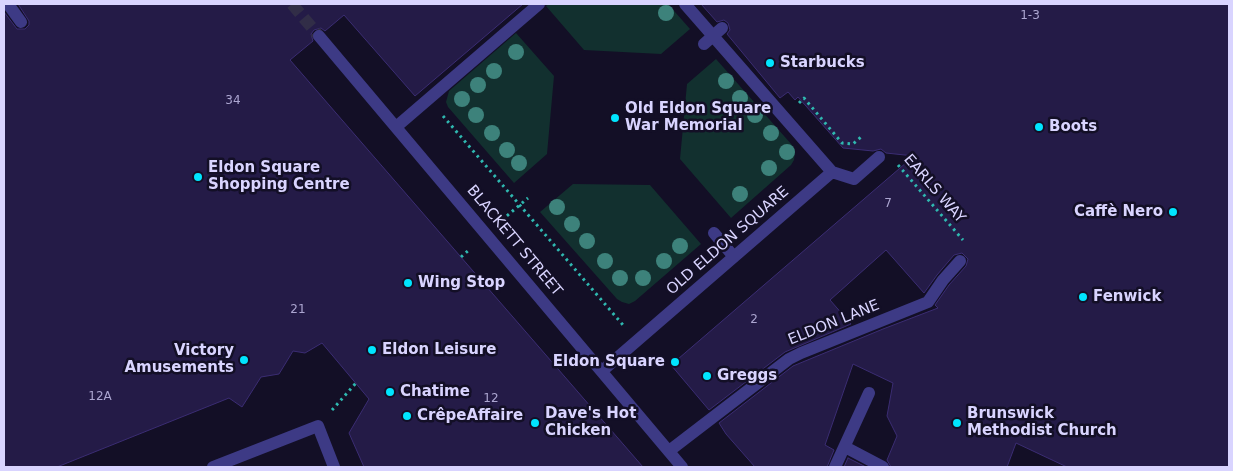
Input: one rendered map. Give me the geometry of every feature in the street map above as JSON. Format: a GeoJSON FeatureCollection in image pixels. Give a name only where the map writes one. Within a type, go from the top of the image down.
{"type":"FeatureCollection","features":[{"type":"Feature","properties":{"kind":"street"},"geometry":{"type":"LineString","coordinates":[[8,4],[21,22]]}},
{"type":"Feature","properties":{"kind":"street"},"geometry":{"type":"LineString","coordinates":[[396,127],[528,18],[539,4]]}},
{"type":"Feature","properties":{"kind":"street"},"geometry":{"type":"LineString","coordinates":[[685,4],[832,172],[854,179],[879,157]]}},
{"type":"Feature","properties":{"kind":"street","name":"BLACKETT STREET"},"geometry":{"type":"LineString","coordinates":[[319,36],[682,467]]}},
{"type":"Feature","properties":{"kind":"street","name":"OLD ELDON SQUARE"},"geometry":{"type":"LineString","coordinates":[[602,371],[832,172]]}},
{"type":"Feature","properties":{"kind":"street"},"geometry":{"type":"LineString","coordinates":[[714,233],[734,257]]}},
{"type":"Feature","properties":{"kind":"street","name":"ELDON LANE"},"geometry":{"type":"LineString","coordinates":[[669,451],[789,359],[928,302],[943,280],[960,261]]}},
{"type":"Feature","properties":{"kind":"street"},"geometry":{"type":"LineString","coordinates":[[835,467],[869,393]]}},
{"type":"Feature","properties":{"kind":"street"},"geometry":{"type":"LineString","coordinates":[[212,467],[318,426],[334,467]]}},
{"type":"Feature","properties":{"kind":"street"},"geometry":{"type":"LineString","coordinates":[[844,447],[883,467]]}},
{"type":"Feature","properties":{"kind":"path"},"geometry":{"type":"LineString","coordinates":[[430,100],[636,341]]}},
{"type":"Feature","properties":{"kind":"path"},"geometry":{"type":"LineString","coordinates":[[806,102],[842,143],[853,144],[861,137]]}},
{"type":"Feature","properties":{"kind":"path","name":"EARLS WAY"},"geometry":{"type":"LineString","coordinates":[[897,163],[966,244],[960,261]]}},
{"type":"Feature","properties":{"kind":"path"},"geometry":{"type":"LineString","coordinates":[[487,234],[528,198]]}},
{"type":"Feature","properties":{"kind":"path"},"geometry":{"type":"LineString","coordinates":[[318,426],[356,383]]}},
{"type":"Feature","properties":{"kind":"green space"},"geometry":{"type":"Polygon","coordinates":[[[549,4],[668,4],[690,29],[661,54],[584,50],[546,6],[549,4]]]}},
{"type":"Feature","properties":{"kind":"green space"},"geometry":{"type":"Polygon","coordinates":[[[516,33],[554,76],[547,154],[514,183],[448,107],[446,102],[449,91],[516,33]]]}},
{"type":"Feature","properties":{"kind":"green space"},"geometry":{"type":"Polygon","coordinates":[[[716,59],[792,145],[795,152],[791,165],[731,218],[680,159],[687,84],[716,59]]]}},
{"type":"Feature","properties":{"kind":"green space"},"geometry":{"type":"Polygon","coordinates":[[[573,184],[650,185],[701,244],[635,301],[629,304],[622,302],[617,299],[540,212],[573,184]]]}},
{"type":"Feature","properties":{"kind":"building","name":"Eldon Square Shopping Centre"},"geometry":{"type":"Polygon","coordinates":[[[18,4],[523,4],[415,96],[344,15],[325,31],[321,28],[314,30],[311,34],[313,41],[290,60],[643,467],[364,467],[349,433],[369,399],[322,343],[305,353],[293,351],[279,374],[261,377],[242,407],[229,398],[57,467],[4,467],[4,12],[17,29],[25,29],[29,25],[29,21],[18,4]]]}},
{"type":"Feature","properties":{"kind":"building"},"geometry":{"type":"Polygon","coordinates":[[[701,4],[1229,4],[1229,467],[1067,467],[1016,443],[1007,467],[891,467],[887,460],[897,436],[887,416],[893,383],[853,364],[825,445],[834,450],[827,467],[755,467],[726,434],[719,423],[793,366],[938,308],[935,305],[966,266],[968,259],[962,253],[954,255],[924,293],[886,250],[830,300],[851,324],[785,352],[709,410],[671,365],[914,156],[886,153],[881,149],[873,151],[843,148],[798,97],[795,100],[788,92],[780,98],[727,34],[730,30],[728,23],[724,20],[717,22],[701,4]]]}},
{"type":"Feature","properties":{"kind":"building"},"geometry":{"type":"Polygon","coordinates":[[[848,458],[866,467],[844,467],[848,458]]]}},
{"type":"Feature","properties":{"kind":"tunnel"},"geometry":{"type":"LineString","coordinates":[[292,4],[319,36]]}},
{"type":"Feature","properties":{"kind":"place","name":"Starbucks"},"geometry":{"type":"Point","coordinates":[770,63]}},
{"type":"Feature","properties":{"kind":"place","name":"Old Eldon Square War Memorial"},"geometry":{"type":"Point","coordinates":[615,118]}},
{"type":"Feature","properties":{"kind":"place","name":"Boots"},"geometry":{"type":"Point","coordinates":[1039,127]}},
{"type":"Feature","properties":{"kind":"place","name":"Eldon Square Shopping Centre"},"geometry":{"type":"Point","coordinates":[198,177]}},
{"type":"Feature","properties":{"kind":"place","name":"Caffè Nero"},"geometry":{"type":"Point","coordinates":[1173,212]}},
{"type":"Feature","properties":{"kind":"place","name":"Wing Stop"},"geometry":{"type":"Point","coordinates":[408,283]}},
{"type":"Feature","properties":{"kind":"place","name":"Fenwick"},"geometry":{"type":"Point","coordinates":[1083,297]}},
{"type":"Feature","properties":{"kind":"place","name":"Eldon Leisure"},"geometry":{"type":"Point","coordinates":[372,350]}},
{"type":"Feature","properties":{"kind":"place","name":"Victory Amusements"},"geometry":{"type":"Point","coordinates":[244,360]}},
{"type":"Feature","properties":{"kind":"place","name":"Eldon Square"},"geometry":{"type":"Point","coordinates":[675,362]}},
{"type":"Feature","properties":{"kind":"place","name":"Greggs"},"geometry":{"type":"Point","coordinates":[707,376]}},
{"type":"Feature","properties":{"kind":"place","name":"Chatime"},"geometry":{"type":"Point","coordinates":[390,392]}},
{"type":"Feature","properties":{"kind":"place","name":"CrêpeAffaire"},"geometry":{"type":"Point","coordinates":[407,416]}},
{"type":"Feature","properties":{"kind":"place","name":"Dave's Hot Chicken"},"geometry":{"type":"Point","coordinates":[535,423]}},
{"type":"Feature","properties":{"kind":"place","name":"Brunswick Methodist Church"},"geometry":{"type":"Point","coordinates":[957,423]}}]}
